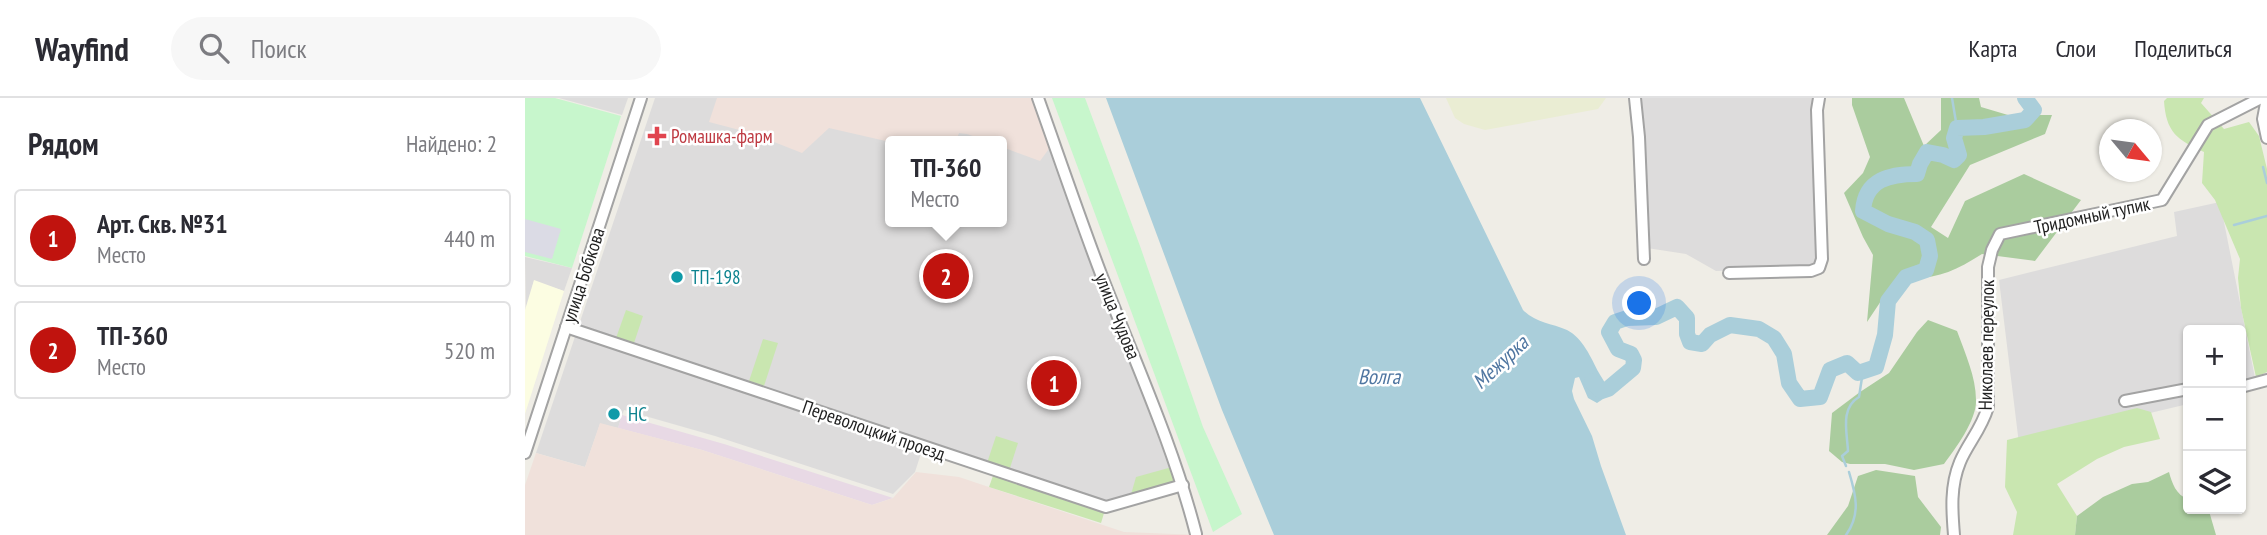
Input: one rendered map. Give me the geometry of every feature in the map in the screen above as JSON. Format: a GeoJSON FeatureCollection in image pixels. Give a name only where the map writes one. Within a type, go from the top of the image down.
{"type":"FeatureCollection","features":[{"type":"Feature","properties":{"kind":"street","name":"улица Бобкова"},"geometry":{"type":"LineString","coordinates":[[525,453],[641,98]]}},
{"type":"Feature","properties":{"kind":"street","name":"улица Чудова"},"geometry":{"type":"LineString","coordinates":[[1038,98],[1092,250],[1183,485],[1196,534]]}},
{"type":"Feature","properties":{"kind":"street"},"geometry":{"type":"LineString","coordinates":[[1635,98],[1644,259]]}},
{"type":"Feature","properties":{"kind":"street"},"geometry":{"type":"LineString","coordinates":[[1730,273],[1811,271],[1819,268],[1822,259],[1817,110],[1819,98]]}},
{"type":"Feature","properties":{"kind":"street","name":"Тридомный тупик"},"geometry":{"type":"LineString","coordinates":[[2000,234],[2162,200],[2209,125],[2262,98]]}},
{"type":"Feature","properties":{"kind":"street"},"geometry":{"type":"LineString","coordinates":[[2267,98],[2263,119],[2267,138]]}},
{"type":"Feature","properties":{"kind":"street","name":"Николаев переулок"},"geometry":{"type":"LineString","coordinates":[[1954,535],[1953,485],[1960,462],[1984,422],[1987,407],[1988,267],[2000,234]]}},
{"type":"Feature","properties":{"kind":"street","name":"Переволоцкий проезд"},"geometry":{"type":"LineString","coordinates":[[566,327],[1106,507],[1183,485]]}},
{"type":"Feature","properties":{"kind":"street"},"geometry":{"type":"LineString","coordinates":[[2246,386],[2267,380]]}},
{"type":"Feature","properties":{"kind":"street"},"geometry":{"type":"LineString","coordinates":[[2125,401],[2183,390]]}},
{"type":"Feature","properties":{"kind":"shaded area"},"geometry":{"type":"Polygon","coordinates":[[[559,98],[628,98],[622,115],[559,98]]]}},
{"type":"Feature","properties":{"kind":"shaded area"},"geometry":{"type":"Polygon","coordinates":[[[655,98],[1030,98],[1173,476],[1163,486],[1105,503],[924,444],[915,472],[893,494],[715,436],[624,410],[618,428],[600,424],[585,467],[536,453],[655,98]]]}},
{"type":"Feature","properties":{"kind":"shaded area"},"geometry":{"type":"Polygon","coordinates":[[[717,98],[1032,98],[1051,146],[1040,161],[1007,149],[1007,136],[973,136],[959,133],[958,136],[885,136],[885,141],[829,128],[802,153],[751,133],[709,122],[717,98]]]}},
{"type":"Feature","properties":{"kind":"shaded area"},"geometry":{"type":"Polygon","coordinates":[[[1446,98],[1606,98],[1598,109],[1485,130],[1464,124],[1455,118],[1446,98]]]}},
{"type":"Feature","properties":{"kind":"shaded area"},"geometry":{"type":"Polygon","coordinates":[[[1637,98],[1815,98],[1818,260],[1815,265],[1810,268],[1716,271],[1686,254],[1647,248],[1637,98]]]}},
{"type":"Feature","properties":{"kind":"shaded area"},"geometry":{"type":"Polygon","coordinates":[[[2220,202],[2244,325],[2183,325],[2183,405],[2019,444],[1999,280],[2177,236],[2174,212],[2220,202]]]}},
{"type":"Feature","properties":{"kind":"shaded area"},"geometry":{"type":"Polygon","coordinates":[[[525,219],[561,229],[552,259],[525,252],[525,219]]]}},
{"type":"Feature","properties":{"kind":"shaded area"},"geometry":{"type":"Polygon","coordinates":[[[525,257],[572,268],[564,291],[534,281],[526,311],[525,257]]]}},
{"type":"Feature","properties":{"kind":"shaded area"},"geometry":{"type":"Polygon","coordinates":[[[534,280],[564,291],[525,414],[525,310],[534,280]]]}},
{"type":"Feature","properties":{"kind":"shaded area"},"geometry":{"type":"Polygon","coordinates":[[[2246,333],[2257,388],[2246,391],[2246,333]]]}},
{"type":"Feature","properties":{"kind":"shaded area"},"geometry":{"type":"Polygon","coordinates":[[[622,415],[724,444],[893,498],[872,505],[702,450],[618,428],[622,415]]]}},
{"type":"Feature","properties":{"kind":"shaded area"},"geometry":{"type":"Polygon","coordinates":[[[600,423],[702,450],[872,505],[893,498],[916,472],[959,477],[1124,532],[1200,535],[525,535],[525,485],[536,453],[585,467],[600,423]]]}},
{"type":"Feature","properties":{"kind":"green space"},"geometry":{"type":"Polygon","coordinates":[[[525,98],[555,98],[621,116],[572,268],[525,256],[525,98]]]}},
{"type":"Feature","properties":{"kind":"green space"},"geometry":{"type":"Polygon","coordinates":[[[1052,98],[1085,98],[1203,427],[1242,514],[1213,532],[1052,98]]]}},
{"type":"Feature","properties":{"kind":"green space"},"geometry":{"type":"Polygon","coordinates":[[[1852,98],[1904,98],[1924,146],[1941,130],[1941,98],[1979,98],[1981,107],[2008,115],[2052,115],[2045,134],[1970,165],[1931,227],[1948,238],[1965,201],[2024,174],[2081,200],[2035,261],[1982,254],[1942,274],[1921,278],[1897,277],[1867,322],[1873,255],[1844,193],[1863,173],[1870,157],[1852,98]]]}},
{"type":"Feature","properties":{"kind":"green space"},"geometry":{"type":"Polygon","coordinates":[[[2167,98],[2204,98],[2201,103],[2224,129],[2249,122],[2259,136],[2267,169],[2267,372],[2256,377],[2241,308],[2238,278],[2240,259],[2215,200],[2202,183],[2204,152],[2180,139],[2170,128],[2164,101],[2167,98]]]}},
{"type":"Feature","properties":{"kind":"green space"},"geometry":{"type":"Polygon","coordinates":[[[626,310],[643,316],[634,343],[616,338],[626,310]]]}},
{"type":"Feature","properties":{"kind":"green space"},"geometry":{"type":"Polygon","coordinates":[[[1928,320],[1957,331],[1969,365],[1976,400],[1965,434],[1944,464],[1914,470],[1885,464],[1842,462],[1829,451],[1832,413],[1889,373],[1928,320]]]}},
{"type":"Feature","properties":{"kind":"green space"},"geometry":{"type":"Polygon","coordinates":[[[763,339],[778,343],[764,386],[749,381],[763,339]]]}},
{"type":"Feature","properties":{"kind":"green space"},"geometry":{"type":"Polygon","coordinates":[[[2137,408],[2151,412],[2160,439],[2124,447],[2097,459],[2057,484],[2077,516],[2075,535],[2013,535],[2017,512],[2005,487],[2007,440],[2137,408]]]}},
{"type":"Feature","properties":{"kind":"green space"},"geometry":{"type":"Polygon","coordinates":[[[996,436],[1018,443],[1009,471],[987,463],[996,436]]]}},
{"type":"Feature","properties":{"kind":"green space"},"geometry":{"type":"Polygon","coordinates":[[[1172,467],[1178,483],[1130,498],[1136,477],[1172,467]]]}},
{"type":"Feature","properties":{"kind":"green space"},"geometry":{"type":"Polygon","coordinates":[[[1876,470],[1915,476],[1918,497],[1941,527],[1940,535],[1827,535],[1848,506],[1858,476],[1876,470]]]}},
{"type":"Feature","properties":{"kind":"green space"},"geometry":{"type":"Polygon","coordinates":[[[2169,472],[2173,484],[2183,496],[2183,514],[2210,514],[2216,535],[2075,535],[2077,516],[2103,497],[2132,484],[2148,482],[2169,472]]]}},
{"type":"Feature","properties":{"kind":"green space"},"geometry":{"type":"Polygon","coordinates":[[[994,473],[1105,510],[1101,523],[989,487],[994,473]]]}},
{"type":"Feature","properties":{"kind":"water","name":"Волга"},"geometry":{"type":"Polygon","coordinates":[[[1106,98],[1420,98],[1523,310],[1538,320],[1567,330],[1578,338],[1605,384],[1606,397],[1597,403],[1588,398],[1579,377],[1575,378],[1572,391],[1592,436],[1626,535],[1274,535],[1222,410],[1106,98]]]}},
{"type":"Feature","properties":{"kind":"waterway"},"geometry":{"type":"LineString","coordinates":[[1952,98],[1957,128]]}},
{"type":"Feature","properties":{"kind":"waterway","name":"Межурка"},"geometry":{"type":"LineString","coordinates":[[1592,381],[1602,391],[1633,368],[1634,360],[1631,354],[1618,349],[1609,332],[1615,322],[1627,318],[1656,317],[1677,307],[1687,318],[1690,342],[1702,344],[1710,335],[1730,325],[1759,329],[1774,338],[1784,354],[1789,383],[1800,399],[1820,397],[1830,370],[1847,363],[1858,373],[1876,367],[1885,335],[1888,301],[1906,277],[1926,270],[1930,256],[1927,240],[1915,232],[1888,224],[1863,211],[1868,192],[1874,185],[1889,177],[1917,174],[1927,152],[1954,160],[1959,155],[1954,138],[1957,128],[1984,127],[2025,120],[2034,110],[2025,98]]}},
{"type":"Feature","properties":{"kind":"waterway"},"geometry":{"type":"LineString","coordinates":[[2263,167],[2267,183]]}},
{"type":"Feature","properties":{"kind":"waterway"},"geometry":{"type":"LineString","coordinates":[[2234,225],[2267,216]]}},
{"type":"Feature","properties":{"kind":"waterway"},"geometry":{"type":"LineString","coordinates":[[1846,466],[1842,456],[1848,451],[1847,414],[1849,407],[1859,397],[1863,371]]}},
{"type":"Feature","properties":{"kind":"waterway"},"geometry":{"type":"LineString","coordinates":[[1846,535],[1855,512],[1855,497],[1849,472]]}},
{"type":"Feature","properties":{"kind":"place","name":"Ромашка-фарм"},"geometry":{"type":"Point","coordinates":[657,136]}},
{"type":"Feature","properties":{"kind":"place","name":"ТП-360"},"geometry":{"type":"Point","coordinates":[946,276]}},
{"type":"Feature","properties":{"kind":"place","name":"ТП-198"},"geometry":{"type":"Point","coordinates":[677,277]}},
{"type":"Feature","properties":{"kind":"place","name":"Арт. Скв. №31"},"geometry":{"type":"Point","coordinates":[1054,383]}},
{"type":"Feature","properties":{"kind":"place","name":"НС"},"geometry":{"type":"Point","coordinates":[614,414]}}]}
